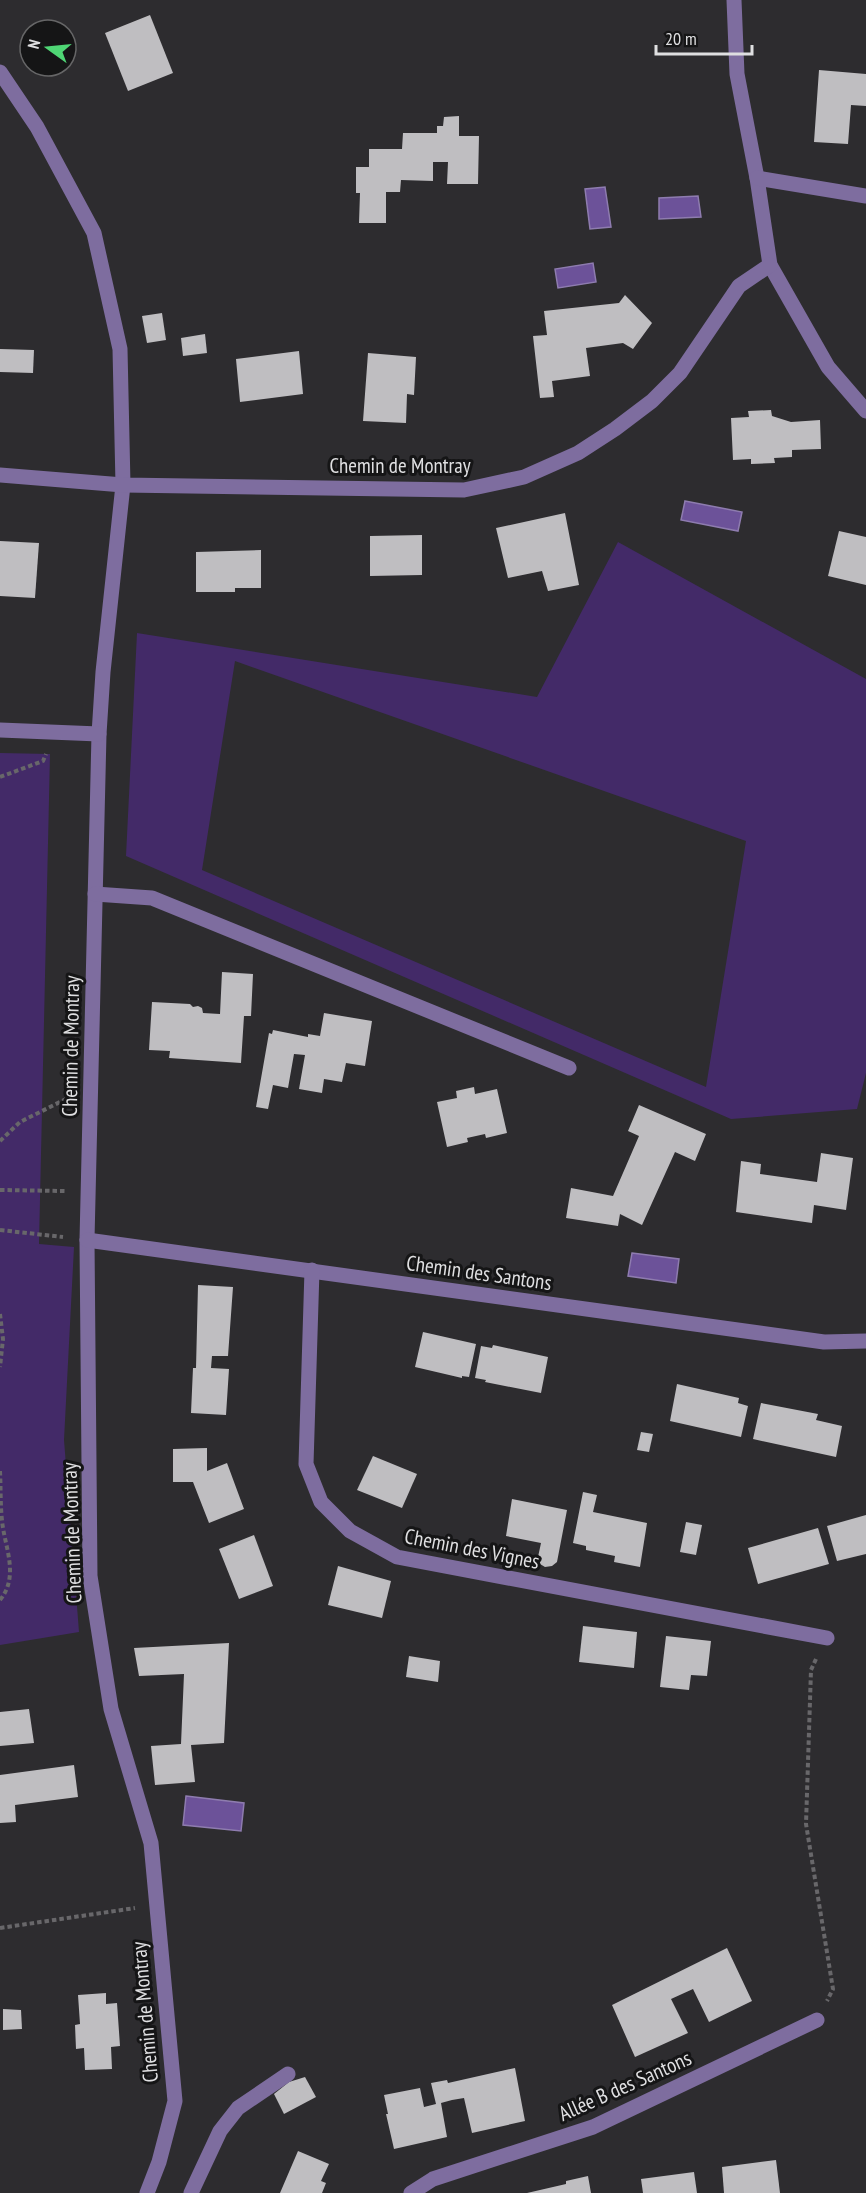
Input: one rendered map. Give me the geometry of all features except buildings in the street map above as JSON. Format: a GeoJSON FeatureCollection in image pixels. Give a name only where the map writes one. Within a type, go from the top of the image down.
{"type":"FeatureCollection","features":[{"type":"Feature","properties":{"kind":"street"},"geometry":{"type":"LineString","coordinates":[[734,0],[737,74],[757,178],[770,265],[828,367],[866,411]]}},
{"type":"Feature","properties":{"kind":"street","name":"Chemin de Montray"},"geometry":{"type":"LineString","coordinates":[[0,72],[37,127],[94,233],[120,349],[123,485],[103,672],[95,894],[87,1240],[90,1576],[111,1709],[151,1843],[157,1905],[175,2101],[159,2162],[147,2193]]}},
{"type":"Feature","properties":{"kind":"street"},"geometry":{"type":"LineString","coordinates":[[757,178],[866,196]]}},
{"type":"Feature","properties":{"kind":"street","name":"Chemin de Montray"},"geometry":{"type":"LineString","coordinates":[[0,475],[123,485],[464,490],[524,477],[578,453],[652,401],[680,373],[739,286],[770,265]]}},
{"type":"Feature","properties":{"kind":"street"},"geometry":{"type":"LineString","coordinates":[[0,730],[99,734]]}},
{"type":"Feature","properties":{"kind":"street"},"geometry":{"type":"LineString","coordinates":[[95,894],[152,898],[569,1068]]}},
{"type":"Feature","properties":{"kind":"street","name":"Chemin des Santons"},"geometry":{"type":"LineString","coordinates":[[87,1240],[824,1342],[866,1341]]}},
{"type":"Feature","properties":{"kind":"street","name":"Chemin des Vignes"},"geometry":{"type":"LineString","coordinates":[[312,1270],[306,1464],[321,1502],[350,1531],[398,1557],[827,1638]]}},
{"type":"Feature","properties":{"kind":"street","name":"Allée B des Santons"},"geometry":{"type":"LineString","coordinates":[[411,2193],[433,2179],[593,2127],[817,2020]]}},
{"type":"Feature","properties":{"kind":"street"},"geometry":{"type":"LineString","coordinates":[[191,2193],[220,2131],[238,2108],[288,2074]]}},
{"type":"Feature","properties":{"kind":"path"},"geometry":{"type":"LineString","coordinates":[[0,777],[43,761],[55,731]]}},
{"type":"Feature","properties":{"kind":"path"},"geometry":{"type":"LineString","coordinates":[[0,1141],[20,1122],[91,1087]]}},
{"type":"Feature","properties":{"kind":"path"},"geometry":{"type":"LineString","coordinates":[[0,1190],[89,1191]]}},
{"type":"Feature","properties":{"kind":"path"},"geometry":{"type":"LineString","coordinates":[[0,1230],[87,1240]]}},
{"type":"Feature","properties":{"kind":"path"},"geometry":{"type":"LineString","coordinates":[[0,1314],[3,1339],[0,1367]]}},
{"type":"Feature","properties":{"kind":"path"},"geometry":{"type":"LineString","coordinates":[[0,1471],[3,1528],[10,1554],[11,1572],[0,1600]]}},
{"type":"Feature","properties":{"kind":"path"},"geometry":{"type":"LineString","coordinates":[[817,2020],[834,1989],[806,1824],[811,1670],[827,1638]]}},
{"type":"Feature","properties":{"kind":"path"},"geometry":{"type":"LineString","coordinates":[[0,1928],[157,1905]]}},
{"type":"Feature","properties":{"kind":"shaded area"},"geometry":{"type":"Polygon","coordinates":[[[605,187],[611,227],[590,229],[585,189],[605,187]]]}},
{"type":"Feature","properties":{"kind":"shaded area"},"geometry":{"type":"Polygon","coordinates":[[[698,196],[701,217],[659,219],[659,198],[698,196]]]}},
{"type":"Feature","properties":{"kind":"shaded area"},"geometry":{"type":"Polygon","coordinates":[[[593,263],[596,282],[558,288],[555,269],[593,263]]]}},
{"type":"Feature","properties":{"kind":"shaded area"},"geometry":{"type":"Polygon","coordinates":[[[685,501],[742,512],[738,531],[681,520],[685,501]]]}},
{"type":"Feature","properties":{"kind":"shaded area"},"geometry":{"type":"Polygon","coordinates":[[[618,542],[866,679],[866,1073],[857,1109],[731,1119],[126,856],[137,633],[537,697],[618,542]],[[235,661],[202,870],[706,1087],[746,841],[235,661]]]}},
{"type":"Feature","properties":{"kind":"shaded area"},"geometry":{"type":"Polygon","coordinates":[[[0,753],[50,754],[39,1244],[74,1247],[64,1440],[79,1632],[0,1645],[0,753]]]}},
{"type":"Feature","properties":{"kind":"shaded area"},"geometry":{"type":"Polygon","coordinates":[[[632,1253],[679,1259],[676,1283],[628,1276],[632,1253]]]}},
{"type":"Feature","properties":{"kind":"shaded area"},"geometry":{"type":"Polygon","coordinates":[[[186,1796],[244,1803],[241,1831],[183,1825],[186,1796]]]}}]}
